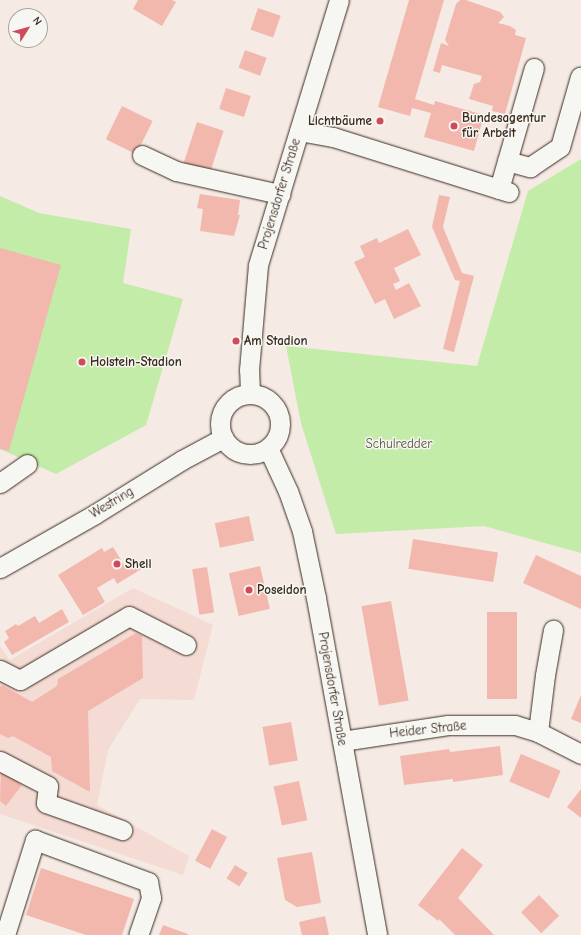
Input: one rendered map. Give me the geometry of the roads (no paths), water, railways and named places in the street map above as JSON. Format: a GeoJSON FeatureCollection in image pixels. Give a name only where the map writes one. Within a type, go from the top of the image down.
{"type":"FeatureCollection","features":[{"type":"Feature","properties":{"kind":"street","name":"Projensdorfer Straße"},"geometry":{"type":"LineString","coordinates":[[250,394],[249,370],[258,265],[339,0]]}},
{"type":"Feature","properties":{"kind":"street"},"geometry":{"type":"LineString","coordinates":[[299,131],[334,137],[504,191],[507,161],[534,68]]}},
{"type":"Feature","properties":{"kind":"street"},"geometry":{"type":"LineString","coordinates":[[507,161],[530,167],[560,147],[580,77]]}},
{"type":"Feature","properties":{"kind":"street"},"geometry":{"type":"LineString","coordinates":[[142,155],[176,171],[280,194]]}},
{"type":"Feature","properties":{"kind":"street"},"geometry":{"type":"LineString","coordinates":[[250,394],[262,396],[272,404],[278,414],[280,427],[276,438],[268,448],[256,453],[243,453],[231,448],[223,438],[220,426],[221,414],[228,403],[238,396],[250,394]]}},
{"type":"Feature","properties":{"kind":"street","name":"Westring"},"geometry":{"type":"LineString","coordinates":[[0,568],[95,514],[182,460],[223,438]]}},
{"type":"Feature","properties":{"kind":"street","name":"Projensdorfer Straße"},"geometry":{"type":"LineString","coordinates":[[268,448],[288,491],[302,531],[377,935]]}},
{"type":"Feature","properties":{"kind":"street"},"geometry":{"type":"LineString","coordinates":[[0,483],[27,464]]}},
{"type":"Feature","properties":{"kind":"street"},"geometry":{"type":"LineString","coordinates":[[0,670],[20,680],[129,616],[186,645]]}},
{"type":"Feature","properties":{"kind":"street"},"geometry":{"type":"LineString","coordinates":[[538,732],[544,675],[553,630]]}},
{"type":"Feature","properties":{"kind":"street","name":"Heider Straße"},"geometry":{"type":"LineString","coordinates":[[342,740],[448,725],[515,725],[538,732],[581,754]]}},
{"type":"Feature","properties":{"kind":"street"},"geometry":{"type":"LineString","coordinates":[[0,761],[48,786],[46,803],[122,830]]}},
{"type":"Feature","properties":{"kind":"street"},"geometry":{"type":"LineString","coordinates":[[7,934],[35,840],[148,882],[151,898],[138,935]]}},
{"type":"Feature","properties":{"kind":"place","name":"Lichtbäume"},"geometry":{"type":"Point","coordinates":[380,121]}},
{"type":"Feature","properties":{"kind":"place","name":"Bundesagentur für Arbeit"},"geometry":{"type":"Point","coordinates":[454,126]}},
{"type":"Feature","properties":{"kind":"place","name":"Am Stadion"},"geometry":{"type":"Point","coordinates":[236,341]}},
{"type":"Feature","properties":{"kind":"place","name":"Holstein-Stadion"},"geometry":{"type":"Point","coordinates":[82,362]}},
{"type":"Feature","properties":{"kind":"place","name":"Shell"},"geometry":{"type":"Point","coordinates":[117,564]}},
{"type":"Feature","properties":{"kind":"place","name":"Poseidon"},"geometry":{"type":"Point","coordinates":[249,590]}},
{"type":"Feature","properties":{"kind":"park label","name":"Schulredder"},"geometry":{"type":"Point","coordinates":[399,444]}}]}
